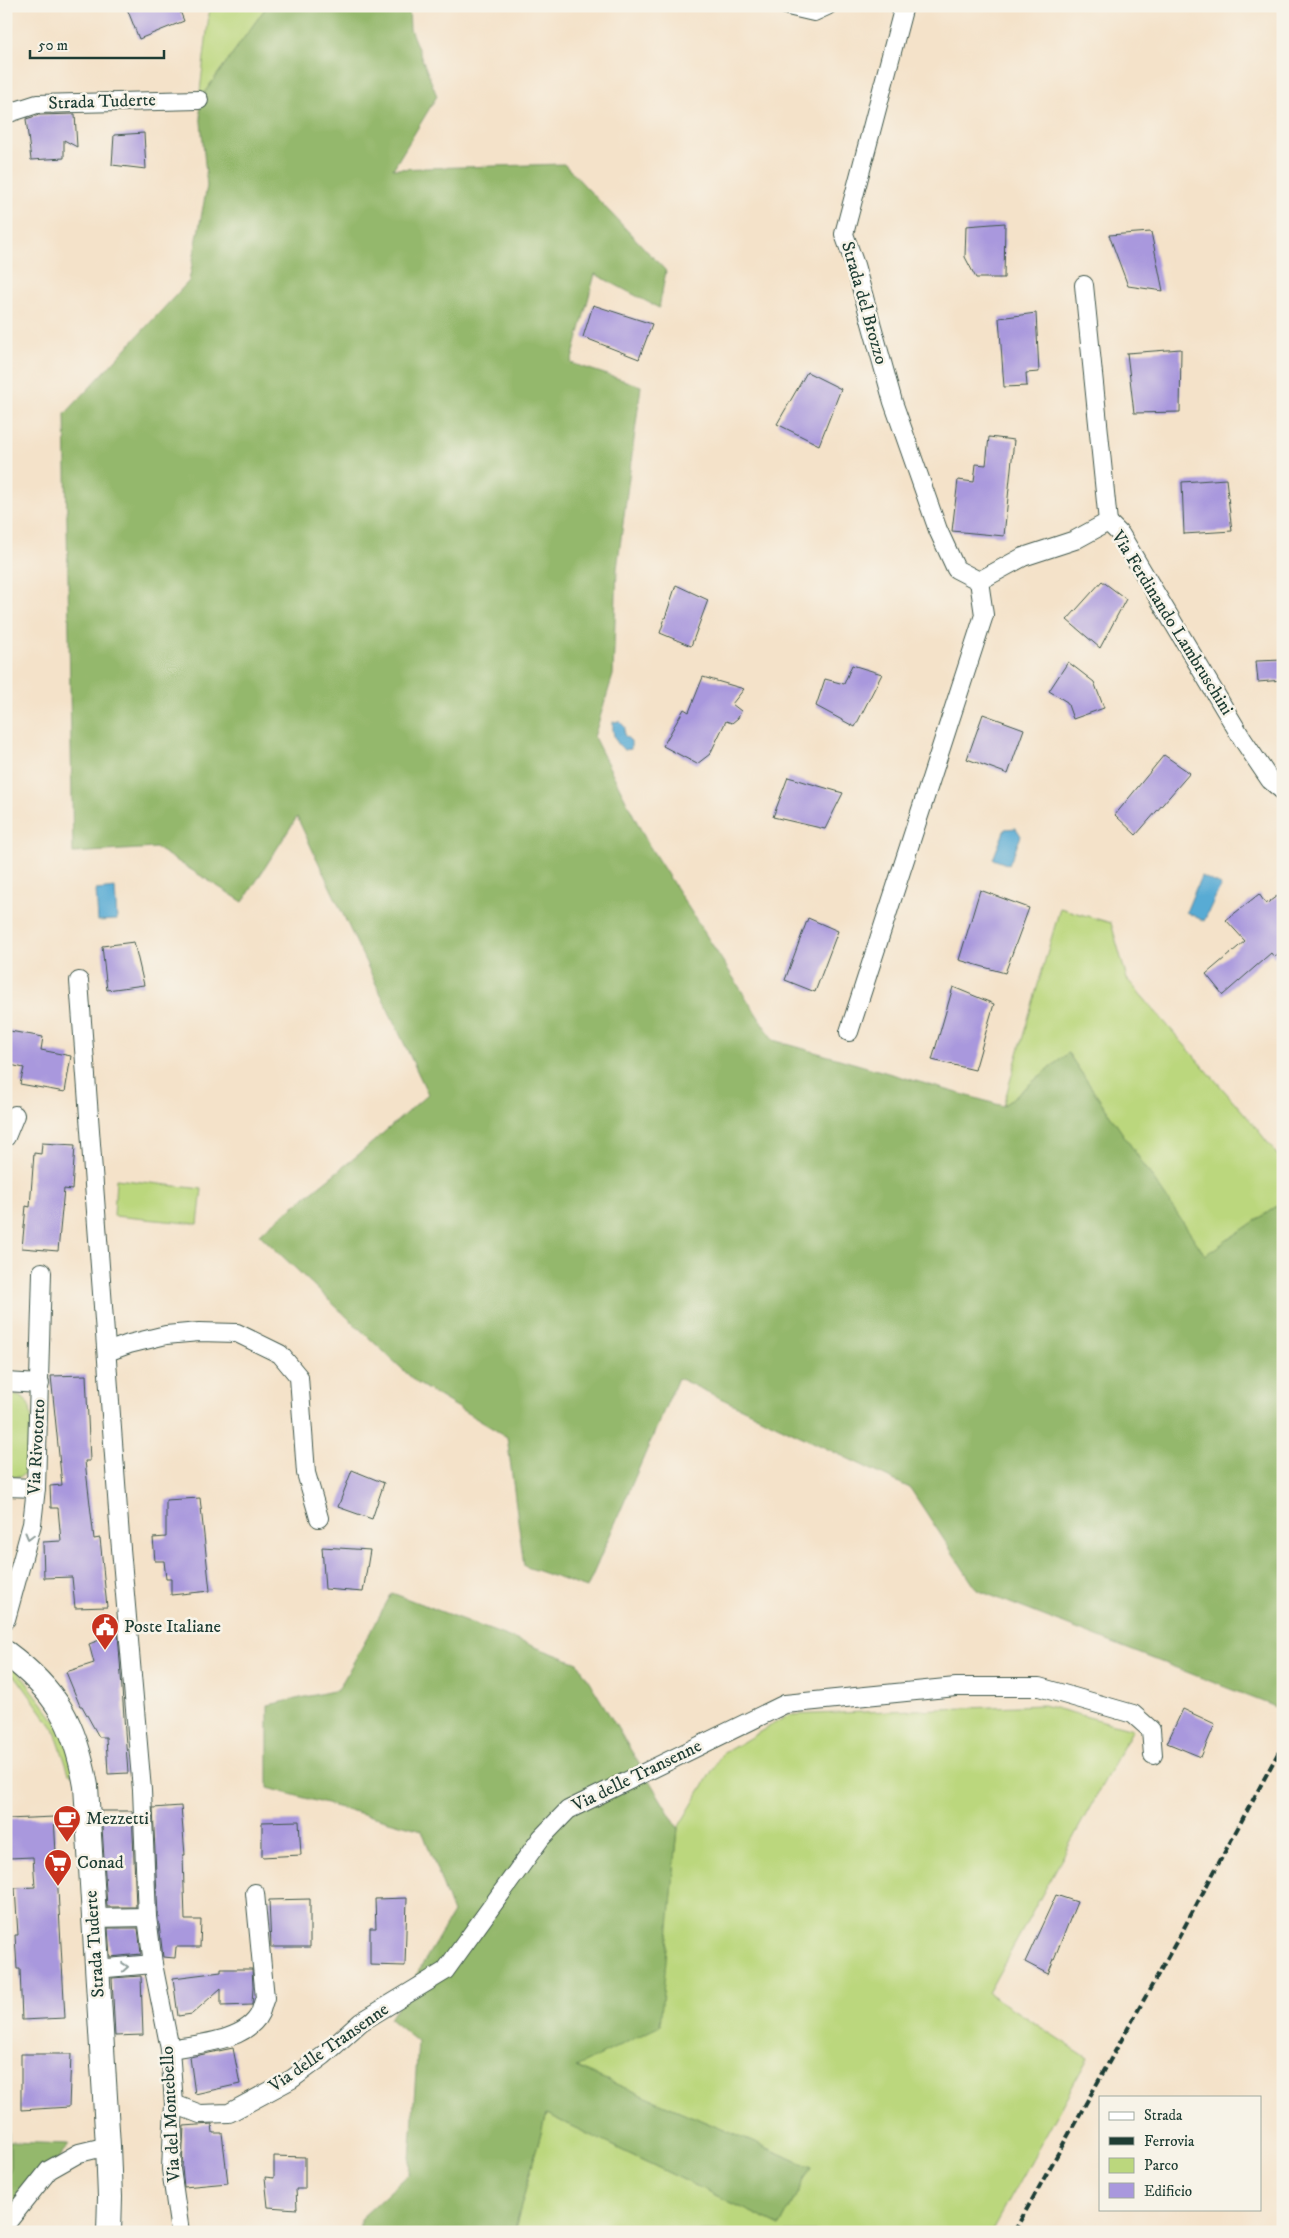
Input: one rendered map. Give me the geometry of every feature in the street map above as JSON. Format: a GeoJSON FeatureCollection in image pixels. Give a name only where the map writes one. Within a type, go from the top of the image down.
{"type":"FeatureCollection","features":[{"type":"Feature","properties":{"kind":"main road","name":"Strada Tuderte"},"geometry":{"type":"LineString","coordinates":[[6,1653],[30,1671],[54,1699],[71,1728],[80,1753],[86,1786],[108,2146],[110,2196],[108,2232]]}},
{"type":"Feature","properties":{"kind":"street"},"geometry":{"type":"LineString","coordinates":[[788,6],[814,12],[827,6]]}},
{"type":"Feature","properties":{"kind":"street","name":"Strada del Brozzo"},"geometry":{"type":"LineString","coordinates":[[904,6],[844,234],[855,265],[893,402],[938,530],[956,569],[979,581]]}},
{"type":"Feature","properties":{"kind":"street","name":"Strada Tuderte"},"geometry":{"type":"LineString","coordinates":[[6,114],[37,104],[199,100]]}},
{"type":"Feature","properties":{"kind":"street"},"geometry":{"type":"LineString","coordinates":[[1084,285],[1108,522]]}},
{"type":"Feature","properties":{"kind":"street","name":"Via Ferdinando Lambruschini"},"geometry":{"type":"LineString","coordinates":[[979,581],[1023,557],[1075,540],[1108,522],[1121,535],[1243,740],[1270,780],[1283,791]]}},
{"type":"Feature","properties":{"kind":"street"},"geometry":{"type":"LineString","coordinates":[[850,1032],[984,614],[979,581]]}},
{"type":"Feature","properties":{"kind":"street","name":"Via del Montebello"},"geometry":{"type":"LineString","coordinates":[[79,981],[121,1547],[142,1790],[147,1917],[153,1964],[170,2049],[174,2104],[172,2169],[180,2232]]}},
{"type":"Feature","properties":{"kind":"street"},"geometry":{"type":"LineString","coordinates":[[6,1137],[15,1115]]}},
{"type":"Feature","properties":{"kind":"street","name":"Via Rivotorto"},"geometry":{"type":"LineString","coordinates":[[6,1619],[32,1524],[36,1488],[42,1272]]}},
{"type":"Feature","properties":{"kind":"street"},"geometry":{"type":"LineString","coordinates":[[107,1352],[166,1335],[199,1332],[237,1333],[280,1354],[299,1377],[306,1472],[319,1518]]}},
{"type":"Feature","properties":{"kind":"street"},"geometry":{"type":"LineString","coordinates":[[6,1382],[40,1384]]}},
{"type":"Feature","properties":{"kind":"street"},"geometry":{"type":"LineString","coordinates":[[6,1487],[36,1488]]}},
{"type":"Feature","properties":{"kind":"street","name":"Via delle Transenne"},"geometry":{"type":"LineString","coordinates":[[174,2104],[200,2114],[229,2113],[292,2079],[323,2056],[361,2022],[445,1971],[541,1838],[568,1810],[784,1704],[956,1687],[1039,1686],[1133,1714],[1151,1730],[1153,1755]]}},
{"type":"Feature","properties":{"kind":"street"},"geometry":{"type":"LineString","coordinates":[[170,2049],[223,2040],[246,2028],[260,2014],[265,1998],[255,1893]]}},
{"type":"Feature","properties":{"kind":"street"},"geometry":{"type":"LineString","coordinates":[[93,1918],[147,1917]]}},
{"type":"Feature","properties":{"kind":"street"},"geometry":{"type":"LineString","coordinates":[[96,1969],[153,1964]]}},
{"type":"Feature","properties":{"kind":"street"},"geometry":{"type":"LineString","coordinates":[[6,2224],[49,2170],[79,2153],[108,2146]]}},
{"type":"Feature","properties":{"kind":"green space"},"geometry":{"type":"Polygon","coordinates":[[[210,6],[267,6],[199,100],[210,6]]]}},
{"type":"Feature","properties":{"kind":"green space"},"geometry":{"type":"Polygon","coordinates":[[[267,6],[409,6],[410,29],[437,96],[393,169],[564,164],[666,271],[659,308],[595,274],[571,363],[641,386],[617,569],[613,675],[594,737],[648,844],[773,1040],[1003,1106],[1068,1053],[1205,1255],[1283,1202],[1283,1695],[1276,1707],[977,1590],[910,1488],[678,1378],[587,1588],[524,1566],[507,1437],[417,1383],[259,1234],[358,1155],[428,1094],[297,817],[243,902],[156,848],[73,853],[65,414],[189,281],[207,186],[199,100],[267,6]]]}},
{"type":"Feature","properties":{"kind":"green space"},"geometry":{"type":"Polygon","coordinates":[[[1060,908],[1111,923],[1127,979],[1250,1120],[1283,1162],[1283,1202],[1205,1256],[1068,1053],[1003,1106],[1060,908]]]}},
{"type":"Feature","properties":{"kind":"green space"},"geometry":{"type":"Polygon","coordinates":[[[116,1179],[202,1189],[198,1224],[114,1216],[116,1179]]]}},
{"type":"Feature","properties":{"kind":"green space"},"geometry":{"type":"Polygon","coordinates":[[[6,1394],[18,1396],[25,1400],[29,1405],[31,1413],[32,1433],[29,1470],[20,1477],[6,1476],[6,1394]]]}},
{"type":"Feature","properties":{"kind":"green space"},"geometry":{"type":"Polygon","coordinates":[[[392,1593],[578,1663],[678,1828],[660,2026],[576,2067],[811,2167],[780,2226],[546,2114],[514,2232],[360,2232],[360,2219],[409,2174],[418,2042],[390,2019],[453,1913],[422,1830],[268,1788],[268,1705],[338,1690],[392,1593]]]}},
{"type":"Feature","properties":{"kind":"green space"},"geometry":{"type":"Polygon","coordinates":[[[6,1662],[14,1666],[65,1733],[76,1775],[69,1773],[54,1729],[17,1678],[6,1672],[6,1662]]]}},
{"type":"Feature","properties":{"kind":"green space"},"geometry":{"type":"Polygon","coordinates":[[[1043,1705],[1133,1729],[988,1993],[1088,2058],[992,2232],[514,2232],[546,2114],[780,2226],[811,2167],[575,2067],[659,2026],[678,1828],[722,1754],[789,1715],[1043,1705]]]}},
{"type":"Feature","properties":{"kind":"green space"},"geometry":{"type":"Polygon","coordinates":[[[6,2060],[10,2170],[6,2176],[6,2060]]]}},
{"type":"Feature","properties":{"kind":"green space"},"geometry":{"type":"Polygon","coordinates":[[[10,2142],[69,2144],[6,2227],[6,2176],[10,2170],[10,2142]]]}},
{"type":"Feature","properties":{"kind":"water"},"geometry":{"type":"Polygon","coordinates":[[[619,721],[625,727],[624,735],[631,741],[631,749],[624,750],[615,738],[613,722],[619,721]]]}},
{"type":"Feature","properties":{"kind":"water"},"geometry":{"type":"Polygon","coordinates":[[[1016,828],[1021,836],[1009,865],[993,859],[1005,829],[1016,828]]]}},
{"type":"Feature","properties":{"kind":"water"},"geometry":{"type":"Polygon","coordinates":[[[1201,876],[1221,885],[1204,921],[1186,912],[1201,876]]]}},
{"type":"Feature","properties":{"kind":"water"},"geometry":{"type":"Polygon","coordinates":[[[115,888],[117,920],[98,921],[96,890],[115,888]]]}},
{"type":"Feature","properties":{"kind":"building"},"geometry":{"type":"Polygon","coordinates":[[[126,6],[178,6],[184,21],[139,39],[126,6]]]}},
{"type":"Feature","properties":{"kind":"building"},"geometry":{"type":"Polygon","coordinates":[[[75,114],[77,147],[64,140],[64,158],[31,160],[26,119],[39,115],[75,114]]]}},
{"type":"Feature","properties":{"kind":"building"},"geometry":{"type":"Polygon","coordinates":[[[144,133],[146,169],[112,165],[114,135],[144,133]]]}},
{"type":"Feature","properties":{"kind":"building"},"geometry":{"type":"Polygon","coordinates":[[[1005,223],[1004,278],[976,278],[965,257],[966,226],[1005,223]]]}},
{"type":"Feature","properties":{"kind":"building"},"geometry":{"type":"Polygon","coordinates":[[[1151,232],[1163,291],[1128,286],[1109,235],[1151,232]]]}},
{"type":"Feature","properties":{"kind":"building"},"geometry":{"type":"Polygon","coordinates":[[[593,305],[652,324],[639,359],[583,337],[593,305]]]}},
{"type":"Feature","properties":{"kind":"building"},"geometry":{"type":"Polygon","coordinates":[[[1036,313],[1039,372],[1026,373],[1027,386],[1004,387],[999,318],[1036,313]]]}},
{"type":"Feature","properties":{"kind":"building"},"geometry":{"type":"Polygon","coordinates":[[[1181,349],[1180,412],[1134,413],[1127,353],[1181,349]]]}},
{"type":"Feature","properties":{"kind":"building"},"geometry":{"type":"Polygon","coordinates":[[[807,372],[841,389],[819,445],[777,424],[807,372]]]}},
{"type":"Feature","properties":{"kind":"building"},"geometry":{"type":"Polygon","coordinates":[[[989,437],[1014,440],[1004,536],[952,531],[958,480],[974,482],[976,464],[986,465],[989,437]]]}},
{"type":"Feature","properties":{"kind":"building"},"geometry":{"type":"Polygon","coordinates":[[[1226,479],[1232,531],[1184,534],[1182,482],[1226,479]]]}},
{"type":"Feature","properties":{"kind":"building"},"geometry":{"type":"Polygon","coordinates":[[[1102,581],[1126,599],[1100,648],[1067,620],[1102,581]]]}},
{"type":"Feature","properties":{"kind":"building"},"geometry":{"type":"Polygon","coordinates":[[[676,585],[708,600],[691,646],[660,633],[676,585]]]}},
{"type":"Feature","properties":{"kind":"building"},"geometry":{"type":"Polygon","coordinates":[[[1283,660],[1283,680],[1258,682],[1256,661],[1283,660]]]}},
{"type":"Feature","properties":{"kind":"building"},"geometry":{"type":"Polygon","coordinates":[[[1068,662],[1094,682],[1104,708],[1073,719],[1067,702],[1049,691],[1068,662]]]}},
{"type":"Feature","properties":{"kind":"building"},"geometry":{"type":"Polygon","coordinates":[[[852,665],[882,674],[855,727],[816,706],[825,679],[844,684],[852,665]]]}},
{"type":"Feature","properties":{"kind":"building"},"geometry":{"type":"Polygon","coordinates":[[[703,677],[744,689],[732,704],[741,711],[738,718],[732,723],[726,721],[710,754],[697,764],[663,746],[684,709],[689,712],[703,677]]]}},
{"type":"Feature","properties":{"kind":"building"},"geometry":{"type":"Polygon","coordinates":[[[983,714],[1024,729],[1008,774],[967,759],[983,714]]]}},
{"type":"Feature","properties":{"kind":"building"},"geometry":{"type":"Polygon","coordinates":[[[1164,755],[1190,773],[1136,835],[1115,815],[1164,755]]]}},
{"type":"Feature","properties":{"kind":"building"},"geometry":{"type":"Polygon","coordinates":[[[788,777],[843,793],[825,829],[773,817],[788,777]]]}},
{"type":"Feature","properties":{"kind":"building"},"geometry":{"type":"Polygon","coordinates":[[[980,890],[1029,908],[1005,973],[959,960],[980,890]]]}},
{"type":"Feature","properties":{"kind":"building"},"geometry":{"type":"Polygon","coordinates":[[[1259,894],[1266,904],[1277,896],[1283,903],[1283,950],[1274,957],[1271,953],[1223,995],[1206,974],[1245,941],[1226,920],[1259,894]]]}},
{"type":"Feature","properties":{"kind":"building"},"geometry":{"type":"Polygon","coordinates":[[[808,918],[838,931],[815,992],[785,980],[808,918]]]}},
{"type":"Feature","properties":{"kind":"building"},"geometry":{"type":"Polygon","coordinates":[[[134,942],[144,985],[107,990],[102,946],[134,942]]]}},
{"type":"Feature","properties":{"kind":"building"},"geometry":{"type":"Polygon","coordinates":[[[953,987],[994,1004],[975,1070],[932,1060],[953,987]]]}},
{"type":"Feature","properties":{"kind":"building"},"geometry":{"type":"Polygon","coordinates":[[[10,1031],[43,1037],[41,1050],[71,1056],[65,1092],[20,1084],[24,1068],[6,1064],[10,1031]]]}},
{"type":"Feature","properties":{"kind":"building"},"geometry":{"type":"Polygon","coordinates":[[[42,1143],[75,1145],[72,1190],[64,1189],[58,1251],[22,1248],[26,1206],[30,1207],[34,1153],[41,1154],[42,1143]]]}},
{"type":"Feature","properties":{"kind":"building"},"geometry":{"type":"Polygon","coordinates":[[[86,1375],[90,1461],[85,1461],[94,1539],[100,1538],[107,1607],[75,1608],[72,1577],[44,1578],[43,1542],[61,1541],[58,1508],[51,1508],[50,1486],[62,1485],[51,1376],[86,1375]]]}},
{"type":"Feature","properties":{"kind":"building"},"geometry":{"type":"Polygon","coordinates":[[[352,1470],[384,1483],[372,1519],[338,1507],[352,1470]]]}},
{"type":"Feature","properties":{"kind":"building"},"geometry":{"type":"Polygon","coordinates":[[[200,1498],[210,1591],[171,1595],[171,1579],[166,1579],[164,1561],[155,1561],[153,1538],[166,1537],[166,1500],[200,1498]]]}},
{"type":"Feature","properties":{"kind":"building"},"geometry":{"type":"Polygon","coordinates":[[[322,1547],[370,1550],[363,1592],[325,1589],[322,1547]]]}},
{"type":"Feature","properties":{"kind":"building"},"geometry":{"type":"Polygon","coordinates":[[[118,1633],[128,1773],[108,1774],[106,1737],[99,1737],[82,1706],[80,1706],[66,1672],[94,1663],[89,1644],[118,1633]]]}},
{"type":"Feature","properties":{"kind":"building"},"geometry":{"type":"Polygon","coordinates":[[[1183,1709],[1215,1724],[1201,1757],[1167,1743],[1183,1709]]]}},
{"type":"Feature","properties":{"kind":"building"},"geometry":{"type":"Polygon","coordinates":[[[181,1806],[185,1855],[183,1855],[185,1920],[201,1920],[200,1947],[176,1947],[175,1958],[163,1957],[158,1916],[153,1808],[181,1806]]]}},
{"type":"Feature","properties":{"kind":"building"},"geometry":{"type":"Polygon","coordinates":[[[101,1811],[132,1811],[136,1907],[107,1907],[101,1811]]]}},
{"type":"Feature","properties":{"kind":"building"},"geometry":{"type":"Polygon","coordinates":[[[54,1817],[65,2018],[22,2020],[20,1969],[17,1969],[15,1935],[18,1935],[15,1888],[35,1887],[33,1857],[9,1858],[7,1819],[54,1817]]]}},
{"type":"Feature","properties":{"kind":"building"},"geometry":{"type":"Polygon","coordinates":[[[299,1821],[301,1855],[262,1857],[262,1822],[299,1821]]]}},
{"type":"Feature","properties":{"kind":"building"},"geometry":{"type":"Polygon","coordinates":[[[1056,1895],[1077,1902],[1048,1974],[1025,1962],[1056,1895]]]}},
{"type":"Feature","properties":{"kind":"building"},"geometry":{"type":"Polygon","coordinates":[[[407,1898],[405,1966],[370,1965],[370,1928],[376,1928],[375,1899],[407,1898]]]}},
{"type":"Feature","properties":{"kind":"building"},"geometry":{"type":"Polygon","coordinates":[[[310,1899],[310,1947],[271,1947],[269,1900],[310,1899]]]}},
{"type":"Feature","properties":{"kind":"building"},"geometry":{"type":"Polygon","coordinates":[[[108,1928],[138,1928],[141,1954],[110,1957],[108,1928]]]}},
{"type":"Feature","properties":{"kind":"building"},"geometry":{"type":"Polygon","coordinates":[[[221,1969],[252,1969],[252,2005],[221,2006],[221,1988],[192,2014],[178,2016],[173,1978],[221,1972],[221,1969]]]}},
{"type":"Feature","properties":{"kind":"building"},"geometry":{"type":"Polygon","coordinates":[[[141,1976],[143,2035],[115,2036],[112,1978],[141,1976]]]}},
{"type":"Feature","properties":{"kind":"building"},"geometry":{"type":"Polygon","coordinates":[[[233,2048],[240,2084],[195,2094],[190,2057],[233,2048]]]}},
{"type":"Feature","properties":{"kind":"building"},"geometry":{"type":"Polygon","coordinates":[[[21,2054],[71,2054],[69,2107],[21,2110],[21,2054]]]}},
{"type":"Feature","properties":{"kind":"building"},"geometry":{"type":"Polygon","coordinates":[[[212,2124],[213,2133],[222,2133],[228,2183],[184,2187],[182,2168],[184,2126],[212,2124]]]}},
{"type":"Feature","properties":{"kind":"building"},"geometry":{"type":"Polygon","coordinates":[[[274,2156],[305,2157],[305,2189],[296,2189],[297,2209],[268,2207],[265,2177],[274,2178],[274,2156]]]}},
{"type":"Feature","properties":{"kind":"railway"},"geometry":{"type":"LineString","coordinates":[[1014,2232],[1179,1937],[1283,1744]]}},
{"type":"Feature","properties":{"kind":"place","name":"Poste Italiane"},"geometry":{"type":"Point","coordinates":[105,1651]}},
{"type":"Feature","properties":{"kind":"place","name":"Mezzetti"},"geometry":{"type":"Point","coordinates":[67,1843]}},
{"type":"Feature","properties":{"kind":"place","name":"Conad"},"geometry":{"type":"Point","coordinates":[58,1887]}}]}
